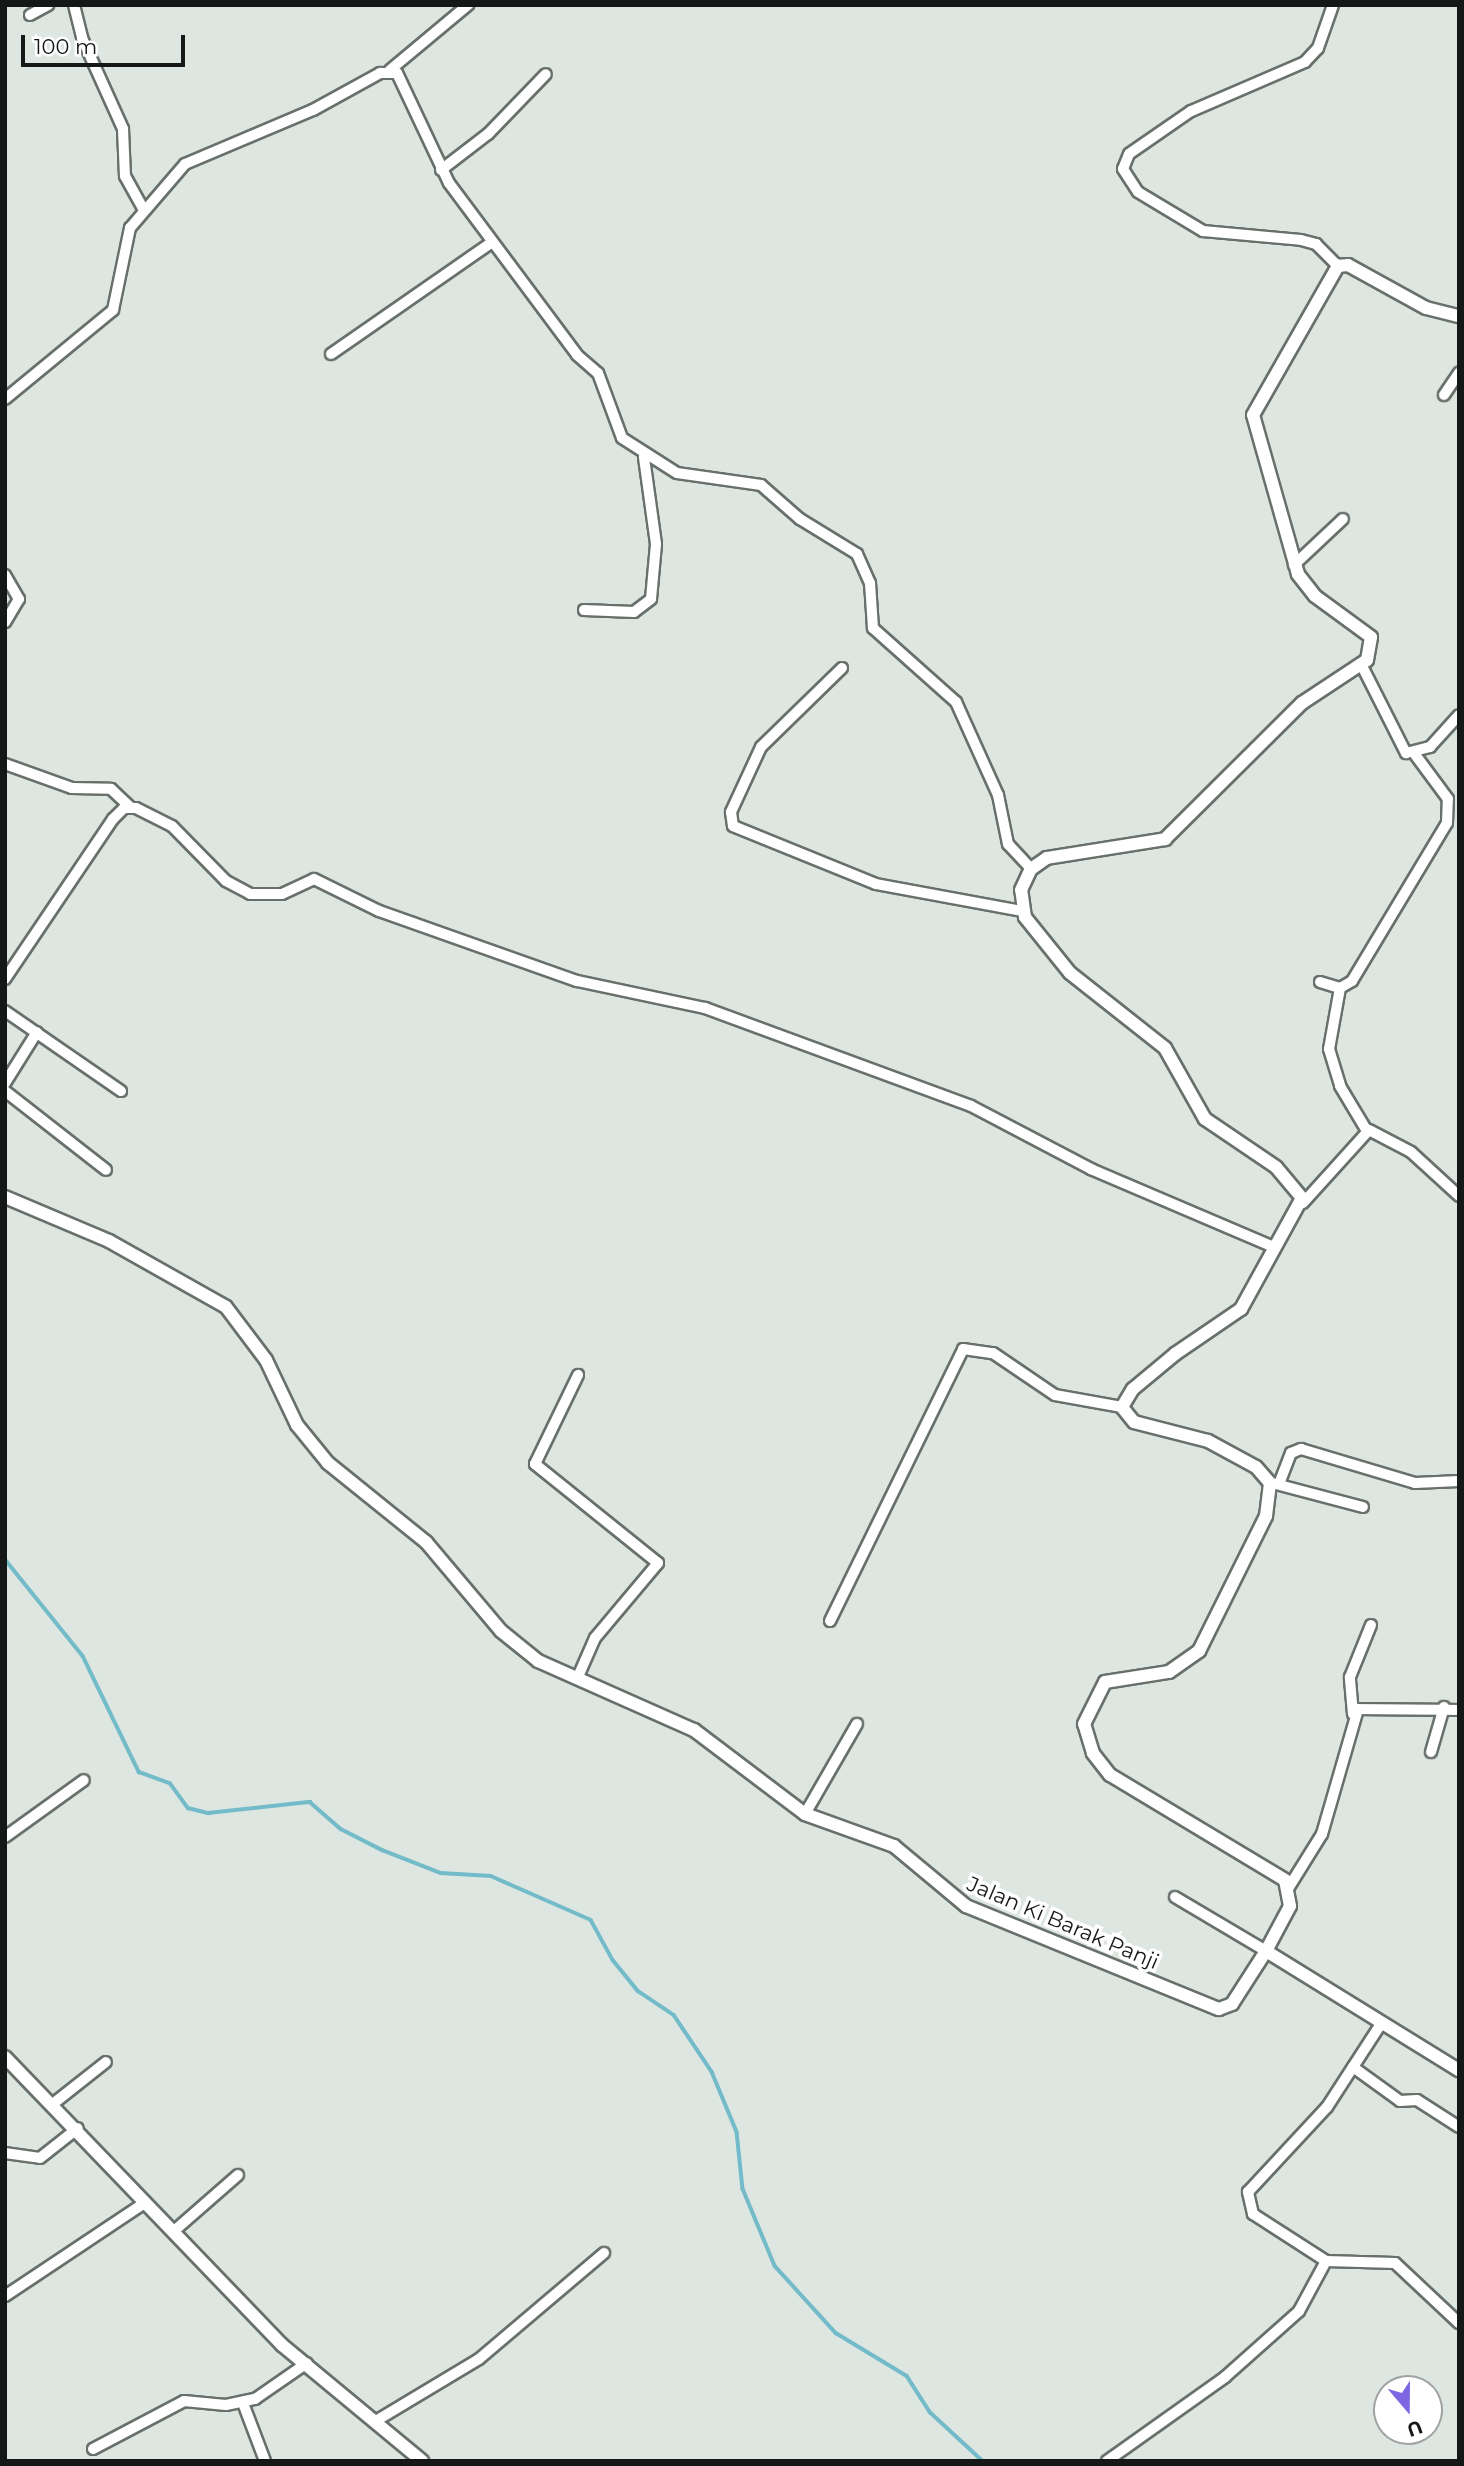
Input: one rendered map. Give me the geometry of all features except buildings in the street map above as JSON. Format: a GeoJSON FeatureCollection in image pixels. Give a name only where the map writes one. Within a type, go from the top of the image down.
{"type":"FeatureCollection","features":[{"type":"Feature","properties":{"kind":"street"},"geometry":{"type":"LineString","coordinates":[[30,15],[48,5]]}},
{"type":"Feature","properties":{"kind":"street"},"geometry":{"type":"LineString","coordinates":[[75,5],[82,37],[123,129],[125,176],[144,211]]}},
{"type":"Feature","properties":{"kind":"street"},"geometry":{"type":"LineString","coordinates":[[5,399],[113,310],[130,228],[185,164],[390,70],[468,5]]}},
{"type":"Feature","properties":{"kind":"street"},"geometry":{"type":"LineString","coordinates":[[1333,5],[1318,48],[1304,62],[1191,111],[1129,154],[1124,169],[1138,192],[1203,231],[1301,240],[1316,244],[1338,266]]}},
{"type":"Feature","properties":{"kind":"street"},"geometry":{"type":"LineString","coordinates":[[390,70],[403,81],[441,170],[577,355],[598,373],[617,431],[644,457],[696,477],[756,483],[857,554],[870,583],[873,628],[956,702],[998,795],[1008,844],[1031,869]]}},
{"type":"Feature","properties":{"kind":"street"},"geometry":{"type":"LineString","coordinates":[[441,170],[488,134],[547,75]]}},
{"type":"Feature","properties":{"kind":"street"},"geometry":{"type":"LineString","coordinates":[[331,354],[492,242]]}},
{"type":"Feature","properties":{"kind":"street"},"geometry":{"type":"LineString","coordinates":[[1338,266],[1348,265],[1426,308],[1459,316]]}},
{"type":"Feature","properties":{"kind":"street"},"geometry":{"type":"LineString","coordinates":[[1303,1203],[1296,1184],[1276,1167],[1205,1119],[1172,1055],[1070,973],[1021,911],[1021,890],[1031,869],[1058,855],[1165,839],[1272,729],[1323,685],[1361,664],[1373,649],[1371,637],[1315,596],[1294,565],[1253,415],[1338,266]]}},
{"type":"Feature","properties":{"kind":"street"},"geometry":{"type":"LineString","coordinates":[[1444,395],[1459,373]]}},
{"type":"Feature","properties":{"kind":"street"},"geometry":{"type":"LineString","coordinates":[[584,610],[634,612],[651,599],[656,544],[644,457]]}},
{"type":"Feature","properties":{"kind":"street"},"geometry":{"type":"LineString","coordinates":[[1294,565],[1343,519]]}},
{"type":"Feature","properties":{"kind":"street"},"geometry":{"type":"LineString","coordinates":[[5,575],[19,599],[5,622]]}},
{"type":"Feature","properties":{"kind":"street"},"geometry":{"type":"LineString","coordinates":[[1361,664],[1404,751],[1414,753],[1436,742],[1459,715]]}},
{"type":"Feature","properties":{"kind":"street"},"geometry":{"type":"LineString","coordinates":[[842,668],[761,747],[732,812],[733,826],[867,881],[1021,911]]}},
{"type":"Feature","properties":{"kind":"street"},"geometry":{"type":"LineString","coordinates":[[1320,982],[1340,988],[1352,981],[1450,815],[1448,799],[1414,753]]}},
{"type":"Feature","properties":{"kind":"street"},"geometry":{"type":"LineString","coordinates":[[5,764],[72,788],[111,789],[129,806],[172,826],[226,881],[250,894],[282,894],[314,879],[379,911],[577,981],[705,1008],[971,1106],[1091,1169],[1274,1247]]}},
{"type":"Feature","properties":{"kind":"street"},"geometry":{"type":"LineString","coordinates":[[5,979],[113,819],[129,806]]}},
{"type":"Feature","properties":{"kind":"street"},"geometry":{"type":"LineString","coordinates":[[1340,988],[1329,1049],[1340,1086],[1367,1131],[1390,1137],[1459,1196]]}},
{"type":"Feature","properties":{"kind":"street"},"geometry":{"type":"LineString","coordinates":[[5,1011],[121,1091]]}},
{"type":"Feature","properties":{"kind":"street"},"geometry":{"type":"LineString","coordinates":[[5,1083],[37,1032]]}},
{"type":"Feature","properties":{"kind":"street"},"geometry":{"type":"LineString","coordinates":[[5,1091],[106,1170]]}},
{"type":"Feature","properties":{"kind":"street"},"geometry":{"type":"LineString","coordinates":[[1122,1408],[1133,1389],[1175,1353],[1237,1314],[1274,1247],[1303,1203],[1367,1131]]}},
{"type":"Feature","properties":{"kind":"street","name":"Jalan Ki Barak Panji"},"geometry":{"type":"LineString","coordinates":[[5,1197],[109,1241],[226,1307],[267,1360],[297,1425],[328,1464],[426,1542],[522,1651],[577,1679],[694,1730],[805,1814],[894,1846],[966,1906],[1219,2009],[1232,2004],[1266,1951],[1290,1906],[1289,1887]]}},
{"type":"Feature","properties":{"kind":"street"},"geometry":{"type":"LineString","coordinates":[[830,1621],[963,1349],[993,1353],[1055,1395],[1122,1408],[1134,1422],[1227,1450],[1274,1484],[1363,1507]]}},
{"type":"Feature","properties":{"kind":"street"},"geometry":{"type":"LineString","coordinates":[[577,1679],[595,1639],[658,1563],[535,1464],[578,1375]]}},
{"type":"Feature","properties":{"kind":"street"},"geometry":{"type":"LineString","coordinates":[[1371,1625],[1350,1677],[1353,1714],[1335,1800],[1311,1858],[1289,1887],[1280,1875],[1110,1775],[1093,1753],[1084,1724],[1105,1682],[1169,1672],[1199,1651],[1266,1516],[1274,1484],[1291,1453],[1301,1449],[1415,1483],[1459,1481]]}},
{"type":"Feature","properties":{"kind":"street"},"geometry":{"type":"LineString","coordinates":[[1353,1714],[1369,1706],[1444,1707],[1459,1710]]}},
{"type":"Feature","properties":{"kind":"street"},"geometry":{"type":"LineString","coordinates":[[1431,1752],[1444,1707]]}},
{"type":"Feature","properties":{"kind":"street"},"geometry":{"type":"LineString","coordinates":[[805,1814],[857,1724]]}},
{"type":"Feature","properties":{"kind":"street"},"geometry":{"type":"LineString","coordinates":[[5,1837],[84,1780]]}},
{"type":"Feature","properties":{"kind":"street"},"geometry":{"type":"LineString","coordinates":[[1175,1897],[1459,2070]]}},
{"type":"Feature","properties":{"kind":"street"},"geometry":{"type":"LineString","coordinates":[[1381,2024],[1314,2122],[1248,2192],[1252,2214],[1326,2261],[1395,2263],[1459,2323]]}},
{"type":"Feature","properties":{"kind":"street"},"geometry":{"type":"LineString","coordinates":[[5,2057],[54,2103],[282,2345],[422,2461]]}},
{"type":"Feature","properties":{"kind":"street"},"geometry":{"type":"LineString","coordinates":[[54,2103],[106,2062]]}},
{"type":"Feature","properties":{"kind":"street"},"geometry":{"type":"LineString","coordinates":[[1353,2067],[1400,2101],[1417,2100],[1459,2127]]}},
{"type":"Feature","properties":{"kind":"street"},"geometry":{"type":"LineString","coordinates":[[5,2153],[40,2158],[78,2128]]}},
{"type":"Feature","properties":{"kind":"street"},"geometry":{"type":"LineString","coordinates":[[174,2231],[238,2175]]}},
{"type":"Feature","properties":{"kind":"street"},"geometry":{"type":"LineString","coordinates":[[5,2296],[146,2202]]}},
{"type":"Feature","properties":{"kind":"street"},"geometry":{"type":"LineString","coordinates":[[374,2422],[479,2359],[604,2253]]}},
{"type":"Feature","properties":{"kind":"street"},"geometry":{"type":"LineString","coordinates":[[1107,2461],[1286,2327],[1326,2261]]}},
{"type":"Feature","properties":{"kind":"street"},"geometry":{"type":"LineString","coordinates":[[93,2449],[184,2401],[243,2403],[307,2363]]}},
{"type":"Feature","properties":{"kind":"street"},"geometry":{"type":"LineString","coordinates":[[243,2403],[265,2461]]}},
{"type":"Feature","properties":{"kind":"waterway"},"geometry":{"type":"LineString","coordinates":[[5,1559],[83,1656],[139,1772],[170,1783],[188,1808],[208,1813],[310,1802],[341,1829],[382,1850],[441,1873],[491,1876],[591,1920],[613,1960],[638,1991],[674,2015],[712,2072],[737,2132],[743,2189],[775,2266],[836,2333],[907,2376],[930,2412],[983,2461]]}}]}
